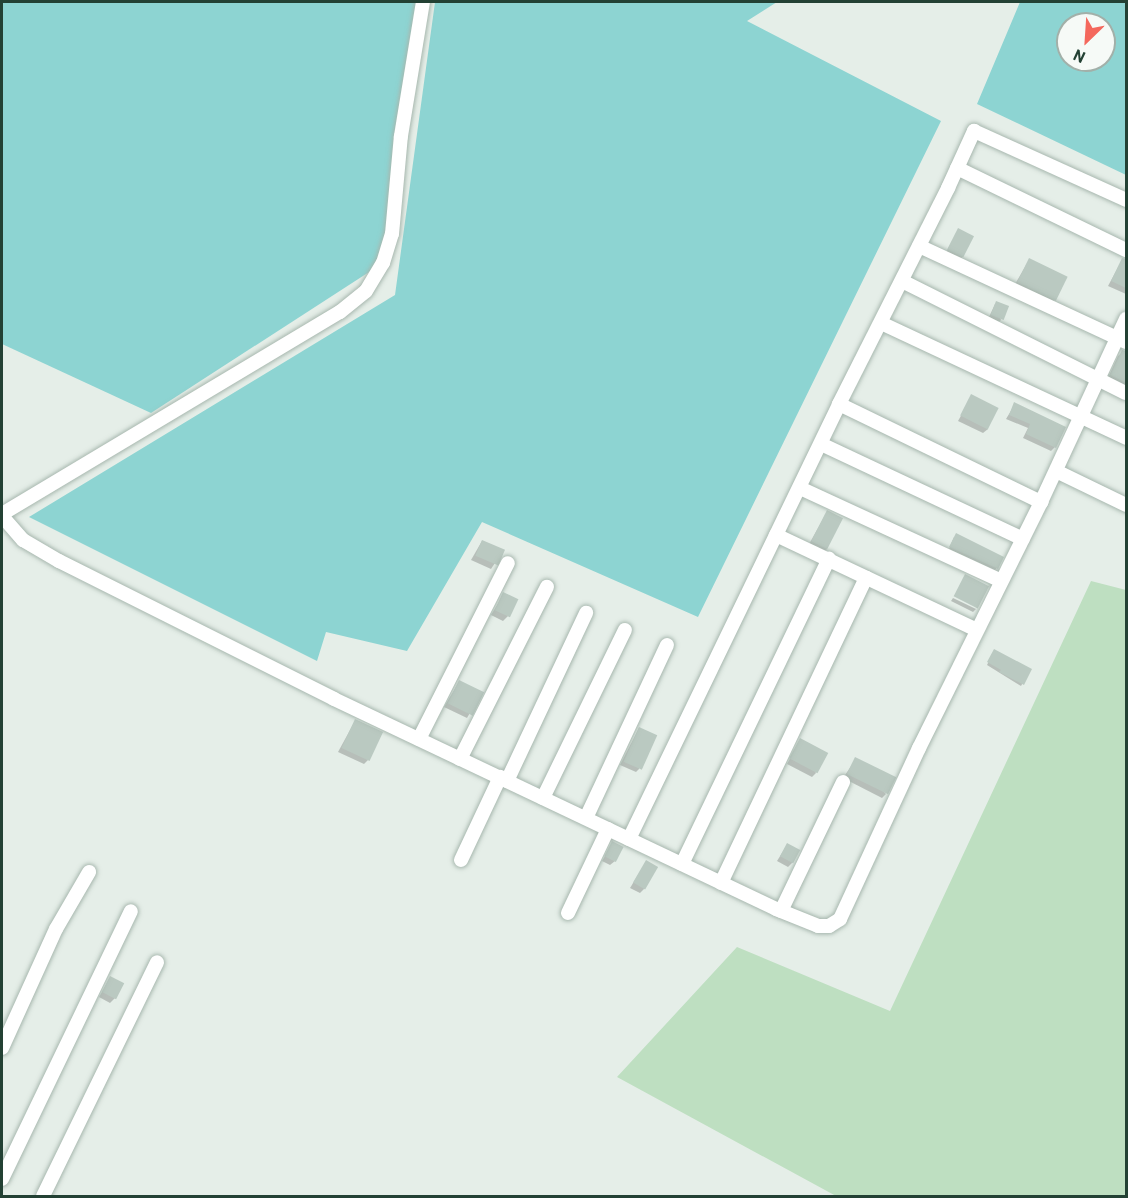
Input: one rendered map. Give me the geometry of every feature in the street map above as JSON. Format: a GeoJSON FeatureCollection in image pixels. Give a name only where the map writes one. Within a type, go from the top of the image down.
{"type":"FeatureCollection","features":[{"type":"Feature","properties":{"kind":"street"},"geometry":{"type":"LineString","coordinates":[[423,2],[401,136],[392,234],[380,270],[366,291],[340,312],[2,515],[23,540],[59,561],[460,759],[781,911],[818,926],[830,926],[840,919],[919,748],[1041,502],[1080,416],[1122,340],[1126,319]]}},
{"type":"Feature","properties":{"kind":"street"},"geometry":{"type":"LineString","coordinates":[[630,840],[839,404],[902,281],[974,131],[1126,200]]}},
{"type":"Feature","properties":{"kind":"street"},"geometry":{"type":"LineString","coordinates":[[957,168],[1126,250]]}},
{"type":"Feature","properties":{"kind":"street"},"geometry":{"type":"LineString","coordinates":[[919,246],[1122,340]]}},
{"type":"Feature","properties":{"kind":"street"},"geometry":{"type":"LineString","coordinates":[[902,281],[1126,393]]}},
{"type":"Feature","properties":{"kind":"street"},"geometry":{"type":"LineString","coordinates":[[881,323],[1126,438]]}},
{"type":"Feature","properties":{"kind":"street"},"geometry":{"type":"LineString","coordinates":[[839,404],[1041,502]]}},
{"type":"Feature","properties":{"kind":"street"},"geometry":{"type":"LineString","coordinates":[[820,444],[1023,539]]}},
{"type":"Feature","properties":{"kind":"street"},"geometry":{"type":"LineString","coordinates":[[1056,471],[1126,505]]}},
{"type":"Feature","properties":{"kind":"street"},"geometry":{"type":"LineString","coordinates":[[800,488],[1001,581]]}},
{"type":"Feature","properties":{"kind":"street"},"geometry":{"type":"LineString","coordinates":[[776,536],[976,630]]}},
{"type":"Feature","properties":{"kind":"street"},"geometry":{"type":"LineString","coordinates":[[682,864],[829,559]]}},
{"type":"Feature","properties":{"kind":"street"},"geometry":{"type":"LineString","coordinates":[[419,739],[508,563]]}},
{"type":"Feature","properties":{"kind":"street"},"geometry":{"type":"LineString","coordinates":[[721,883],[866,578]]}},
{"type":"Feature","properties":{"kind":"street"},"geometry":{"type":"LineString","coordinates":[[460,759],[547,587]]}},
{"type":"Feature","properties":{"kind":"street"},"geometry":{"type":"LineString","coordinates":[[461,860],[586,613]]}},
{"type":"Feature","properties":{"kind":"street"},"geometry":{"type":"LineString","coordinates":[[543,798],[624,630]]}},
{"type":"Feature","properties":{"kind":"street"},"geometry":{"type":"LineString","coordinates":[[586,818],[667,645]]}},
{"type":"Feature","properties":{"kind":"street"},"geometry":{"type":"LineString","coordinates":[[781,911],[843,782]]}},
{"type":"Feature","properties":{"kind":"street"},"geometry":{"type":"LineString","coordinates":[[568,913],[608,829]]}},
{"type":"Feature","properties":{"kind":"street"},"geometry":{"type":"LineString","coordinates":[[2,1048],[56,929],[89,872]]}},
{"type":"Feature","properties":{"kind":"street"},"geometry":{"type":"LineString","coordinates":[[2,1179],[131,911]]}},
{"type":"Feature","properties":{"kind":"street"},"geometry":{"type":"LineString","coordinates":[[43,1197],[156,962]]}},
{"type":"Feature","properties":{"kind":"green space"},"geometry":{"type":"Polygon","coordinates":[[[1091,581],[1126,590],[1126,1196],[836,1196],[617,1077],[737,947],[890,1011],[1091,581]]]}},
{"type":"Feature","properties":{"kind":"water"},"geometry":{"type":"Polygon","coordinates":[[[2,2],[419,2],[383,263],[151,413],[2,344],[2,2]]]}},
{"type":"Feature","properties":{"kind":"water"},"geometry":{"type":"Polygon","coordinates":[[[435,2],[777,2],[747,21],[941,121],[698,617],[482,522],[407,651],[326,632],[317,661],[29,517],[395,295],[435,2]]]}},
{"type":"Feature","properties":{"kind":"water"},"geometry":{"type":"Polygon","coordinates":[[[1020,2],[1126,2],[1126,175],[977,104],[1020,2]]]}},
{"type":"Feature","properties":{"kind":"building"},"geometry":{"type":"Polygon","coordinates":[[[958,228],[974,236],[963,258],[947,249],[958,228]]]}},
{"type":"Feature","properties":{"kind":"building"},"geometry":{"type":"Polygon","coordinates":[[[1029,258],[1068,277],[1056,301],[1017,282],[1029,258]]]}},
{"type":"Feature","properties":{"kind":"building"},"geometry":{"type":"Polygon","coordinates":[[[1122,258],[1126,259],[1126,288],[1111,281],[1122,258]]]}},
{"type":"Feature","properties":{"kind":"building"},"geometry":{"type":"Polygon","coordinates":[[[996,301],[1009,306],[1004,320],[991,315],[996,301]]]}},
{"type":"Feature","properties":{"kind":"building"},"geometry":{"type":"Polygon","coordinates":[[[1122,350],[1126,351],[1126,383],[1110,375],[1122,350]]]}},
{"type":"Feature","properties":{"kind":"building"},"geometry":{"type":"Polygon","coordinates":[[[971,394],[999,408],[988,429],[960,415],[971,394]]]}},
{"type":"Feature","properties":{"kind":"building"},"geometry":{"type":"Polygon","coordinates":[[[1014,402],[1066,427],[1056,448],[1026,434],[1030,424],[1009,415],[1014,402]]]}},
{"type":"Feature","properties":{"kind":"building"},"geometry":{"type":"Polygon","coordinates":[[[827,510],[843,518],[827,549],[811,541],[827,510]]]}},
{"type":"Feature","properties":{"kind":"building"},"geometry":{"type":"Polygon","coordinates":[[[956,533],[1004,557],[998,569],[949,547],[956,533]]]}},
{"type":"Feature","properties":{"kind":"building"},"geometry":{"type":"Polygon","coordinates":[[[482,540],[505,550],[498,565],[475,556],[482,540]]]}},
{"type":"Feature","properties":{"kind":"building"},"geometry":{"type":"Polygon","coordinates":[[[965,574],[989,586],[978,609],[954,596],[965,574]]]}},
{"type":"Feature","properties":{"kind":"building"},"geometry":{"type":"Polygon","coordinates":[[[503,592],[518,599],[510,617],[495,610],[503,592]]]}},
{"type":"Feature","properties":{"kind":"building"},"geometry":{"type":"Polygon","coordinates":[[[994,649],[1032,669],[1024,685],[999,672],[1001,670],[987,662],[994,649]]]}},
{"type":"Feature","properties":{"kind":"building"},"geometry":{"type":"Polygon","coordinates":[[[459,680],[484,692],[473,716],[448,703],[459,680]]]}},
{"type":"Feature","properties":{"kind":"building"},"geometry":{"type":"Polygon","coordinates":[[[355,719],[383,732],[370,761],[341,748],[355,719]]]}},
{"type":"Feature","properties":{"kind":"building"},"geometry":{"type":"Polygon","coordinates":[[[639,727],[657,735],[642,770],[624,762],[639,727]]]}},
{"type":"Feature","properties":{"kind":"building"},"geometry":{"type":"Polygon","coordinates":[[[800,738],[828,753],[817,773],[789,758],[800,738]]]}},
{"type":"Feature","properties":{"kind":"building"},"geometry":{"type":"Polygon","coordinates":[[[855,757],[896,777],[888,794],[847,774],[855,757]]]}},
{"type":"Feature","properties":{"kind":"building"},"geometry":{"type":"Polygon","coordinates":[[[612,841],[624,847],[616,862],[604,856],[612,841]]]}},
{"type":"Feature","properties":{"kind":"building"},"geometry":{"type":"Polygon","coordinates":[[[787,843],[800,850],[793,863],[780,856],[787,843]]]}},
{"type":"Feature","properties":{"kind":"building"},"geometry":{"type":"Polygon","coordinates":[[[646,860],[658,867],[645,890],[633,883],[646,860]]]}},
{"type":"Feature","properties":{"kind":"building"},"geometry":{"type":"Polygon","coordinates":[[[110,976],[124,983],[116,999],[102,992],[110,976]]]}}]}
